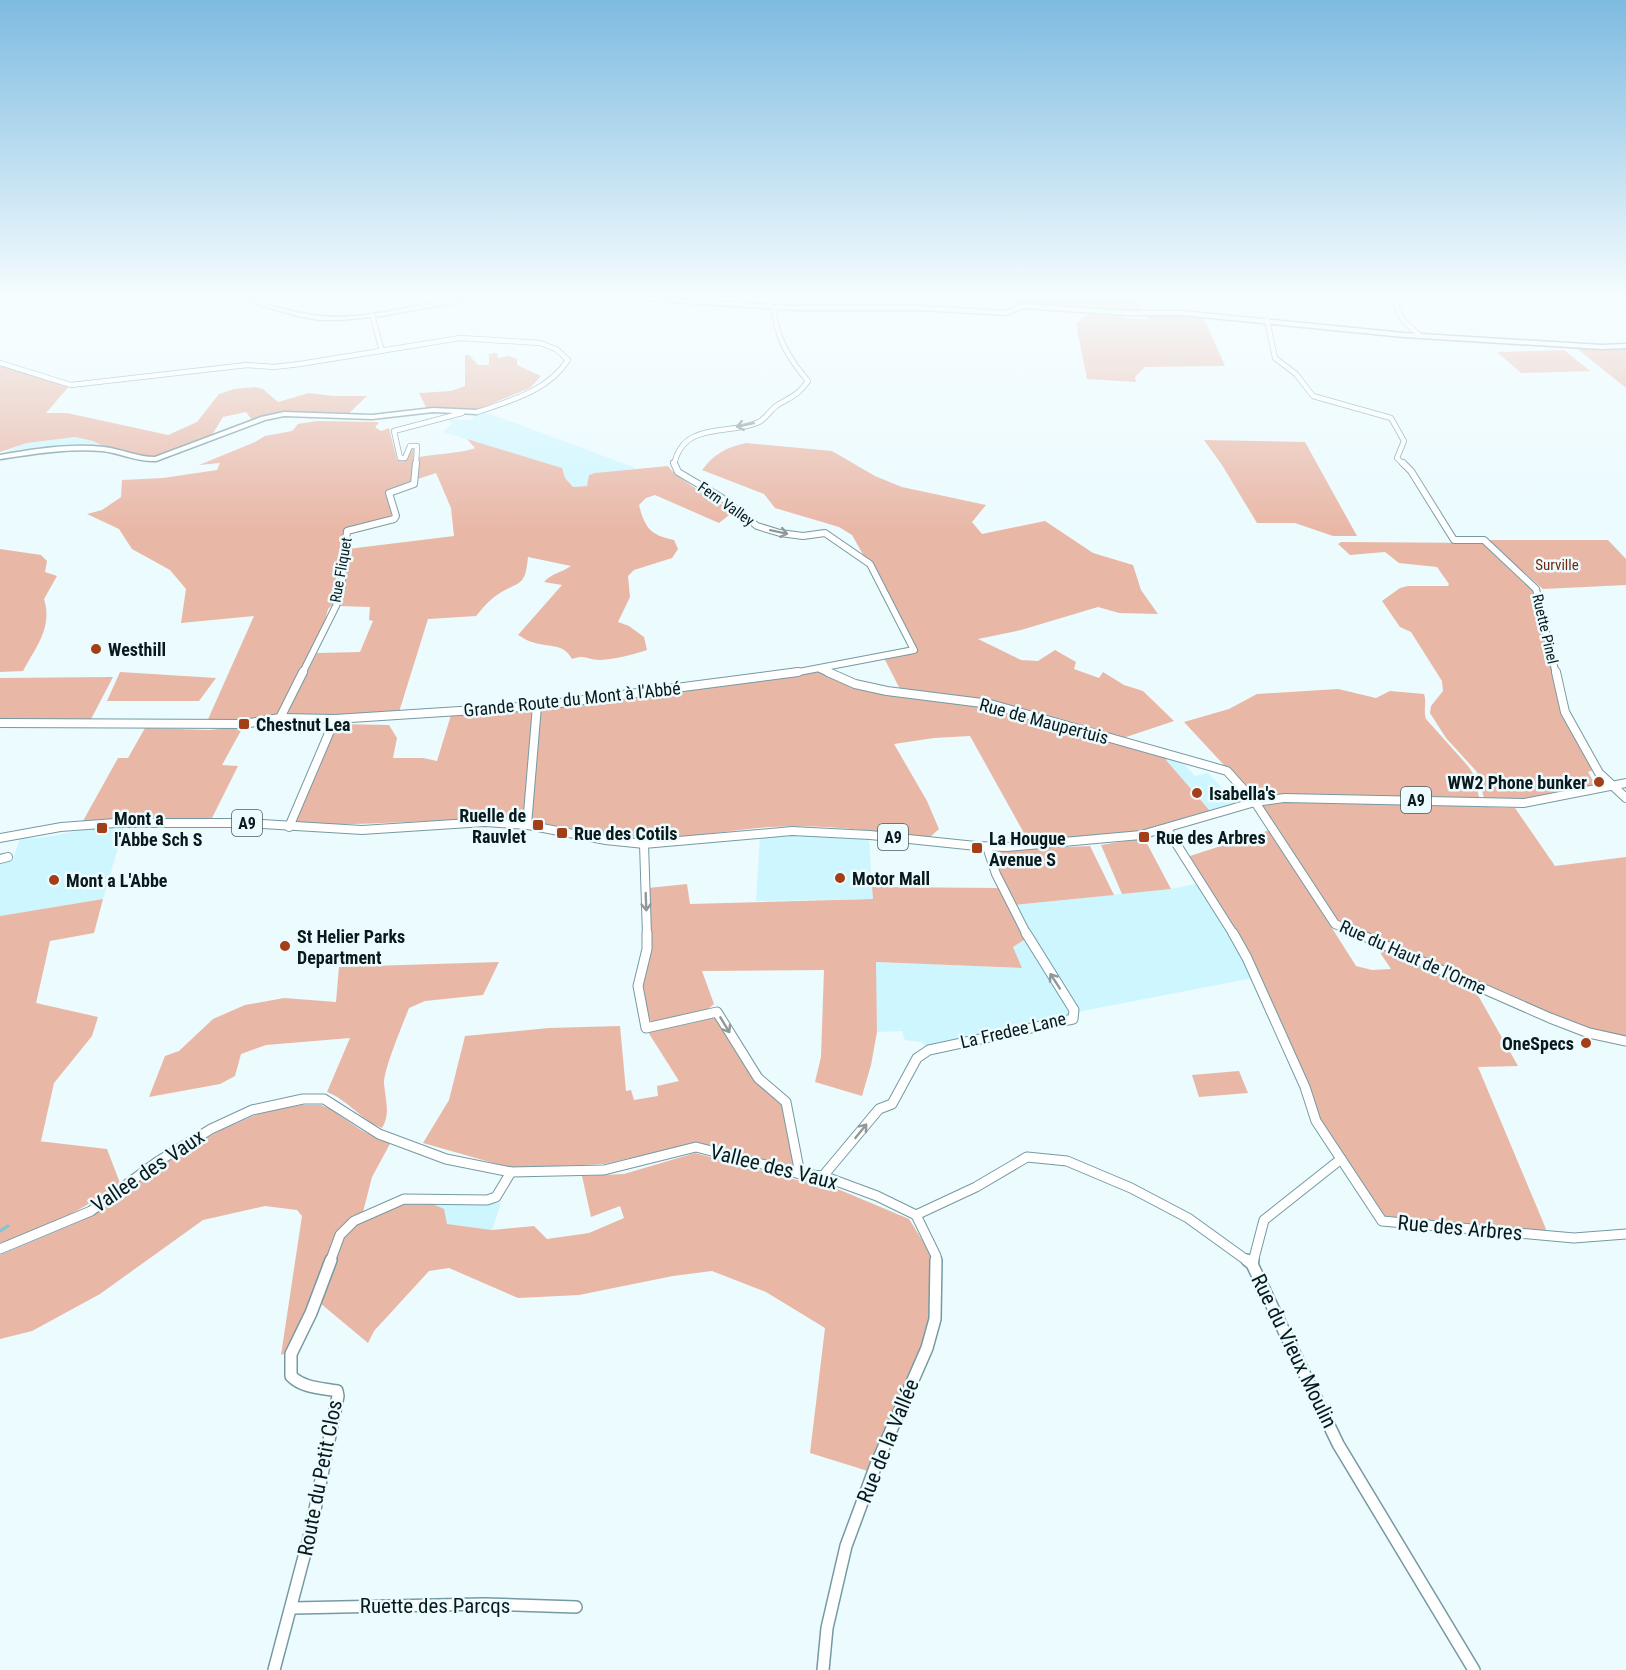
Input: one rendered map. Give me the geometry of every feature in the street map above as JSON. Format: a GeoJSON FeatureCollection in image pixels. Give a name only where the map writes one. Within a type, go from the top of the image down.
{"type":"FeatureCollection","features":[{"type":"Feature","properties":{"kind":"main road"},"geometry":{"type":"LineString","coordinates":[[0,457],[41,450],[100,449],[141,460],[156,459],[263,418],[284,414],[372,417],[433,410],[477,412]]}},
{"type":"Feature","properties":{"kind":"main road","name":"A9"},"geometry":{"type":"LineString","coordinates":[[0,838],[61,827],[115,823],[244,823],[362,830],[451,823],[527,825],[605,840],[644,844],[792,831],[870,835],[987,847],[1046,845],[1141,835],[1255,802],[1284,798],[1328,797],[1524,803],[1620,785]]}},
{"type":"Feature","properties":{"kind":"street"},"geometry":{"type":"LineString","coordinates":[[40,375],[71,385],[160,375]]}},
{"type":"Feature","properties":{"kind":"street"},"geometry":{"type":"LineString","coordinates":[[477,412],[517,397],[557,375]]}},
{"type":"Feature","properties":{"kind":"street","name":"Fern Valley"},"geometry":{"type":"LineString","coordinates":[[803,375],[808,381],[800,393],[775,407],[759,422],[695,435],[676,455],[674,465],[678,472],[722,498],[757,526],[780,533],[803,536],[825,533],[870,564],[914,650],[819,669]]}},
{"type":"Feature","properties":{"kind":"street","name":"Ruette Pinel"},"geometry":{"type":"LineString","coordinates":[[1297,375],[1313,396],[1391,418],[1404,441],[1397,458],[1411,471],[1454,540],[1484,540],[1536,589],[1565,712],[1588,757],[1599,773],[1620,785]]}},
{"type":"Feature","properties":{"kind":"street","name":"Rue Fliquet"},"geometry":{"type":"LineString","coordinates":[[280,718],[336,606],[341,590],[347,531],[394,519],[396,516],[389,492],[414,484],[416,479],[417,446],[410,446],[405,458],[400,458],[394,431],[462,413]]}},
{"type":"Feature","properties":{"kind":"street","name":"Grande Route du Mont à l'Abbé"},"geometry":{"type":"LineString","coordinates":[[0,723],[244,724],[280,718],[335,719],[537,706],[819,669]]}},
{"type":"Feature","properties":{"kind":"street","name":"Rue de Maupertuis"},"geometry":{"type":"LineString","coordinates":[[819,669],[855,684],[887,691],[990,704],[1227,771],[1255,802]]}},
{"type":"Feature","properties":{"kind":"street"},"geometry":{"type":"LineString","coordinates":[[527,825],[537,706]]}},
{"type":"Feature","properties":{"kind":"street"},"geometry":{"type":"LineString","coordinates":[[289,827],[335,719]]}},
{"type":"Feature","properties":{"kind":"street"},"geometry":{"type":"LineString","coordinates":[[1620,785],[1626,798]]}},
{"type":"Feature","properties":{"kind":"street","name":"Rue du Haut de l'Orme"},"geometry":{"type":"LineString","coordinates":[[1255,802],[1335,924],[1550,1018],[1589,1033],[1626,1041]]}},
{"type":"Feature","properties":{"kind":"street","name":"Rue des Arbres"},"geometry":{"type":"LineString","coordinates":[[1167,829],[1217,906],[1247,958],[1305,1087],[1316,1121],[1382,1221],[1575,1238],[1626,1234]]}},
{"type":"Feature","properties":{"kind":"street"},"geometry":{"type":"LineString","coordinates":[[644,844],[647,949],[638,986],[646,1028],[717,1012],[758,1078],[786,1102],[800,1174]]}},
{"type":"Feature","properties":{"kind":"street","name":"La Fredee Lane"},"geometry":{"type":"LineString","coordinates":[[823,1176],[879,1109],[892,1104],[917,1058],[929,1050],[1073,1018],[1074,1010],[1034,948],[1011,906],[989,859],[987,847]]}},
{"type":"Feature","properties":{"kind":"street","name":"Vallee des Vaux"},"geometry":{"type":"LineString","coordinates":[[0,1249],[91,1211],[157,1162],[211,1129],[252,1110],[303,1099],[324,1099],[379,1134],[446,1159],[511,1173],[604,1170],[696,1147],[800,1174],[823,1176],[877,1196],[916,1215]]}},
{"type":"Feature","properties":{"kind":"street","name":"Rue du Vieux Moulin"},"geometry":{"type":"LineString","coordinates":[[916,1215],[976,1187],[1027,1157],[1067,1161],[1131,1188],[1188,1218],[1252,1264],[1338,1444],[1474,1670]]}},
{"type":"Feature","properties":{"kind":"street"},"geometry":{"type":"LineString","coordinates":[[1252,1264],[1264,1220],[1341,1159]]}},
{"type":"Feature","properties":{"kind":"street","name":"Route du Petit Clos"},"geometry":{"type":"LineString","coordinates":[[274,1670],[293,1608],[321,1486],[338,1396],[337,1391],[332,1388],[304,1385],[296,1381],[291,1376],[291,1354],[311,1313],[340,1235],[354,1221],[404,1199],[487,1200],[496,1197],[511,1173]]}},
{"type":"Feature","properties":{"kind":"street","name":"Rue de la Vallée"},"geometry":{"type":"LineString","coordinates":[[823,1670],[825,1635],[844,1549],[927,1348],[935,1319],[936,1256],[916,1215]]}},
{"type":"Feature","properties":{"kind":"street","name":"Ruette des Parcqs"},"geometry":{"type":"LineString","coordinates":[[293,1608],[474,1605],[576,1607]]}},
{"type":"Feature","properties":{"kind":"shaded area"},"geometry":{"type":"Polygon","coordinates":[[[482,411],[636,468],[589,475],[587,486],[573,487],[565,478],[562,468],[443,432],[452,424],[448,419],[471,420],[476,413],[482,411]]]}},
{"type":"Feature","properties":{"kind":"shaded area"},"geometry":{"type":"Polygon","coordinates":[[[75,437],[94,441],[107,448],[46,447],[0,454],[27,443],[75,437]]]}},
{"type":"Feature","properties":{"kind":"shaded area"},"geometry":{"type":"Polygon","coordinates":[[[1170,756],[1179,759],[1195,776],[1208,773],[1236,803],[1210,811],[1166,760],[1170,756]]]}},
{"type":"Feature","properties":{"kind":"shaded area","name":"Mont a L'Abbe"},"geometry":{"type":"Polygon","coordinates":[[[124,827],[103,899],[0,916],[0,862],[13,859],[20,838],[40,838],[84,830],[124,827]]]}},
{"type":"Feature","properties":{"kind":"shaded area","name":"Motor Mall"},"geometry":{"type":"Polygon","coordinates":[[[815,835],[869,838],[873,899],[756,901],[760,836],[815,835]]]}},
{"type":"Feature","properties":{"kind":"shaded area"},"geometry":{"type":"Polygon","coordinates":[[[1200,883],[1253,978],[1077,1012],[1014,905],[1171,889],[1200,883]]]}},
{"type":"Feature","properties":{"kind":"shaded area"},"geometry":{"type":"Polygon","coordinates":[[[1024,940],[1067,1008],[1069,1016],[933,1044],[927,1048],[922,1042],[905,1040],[902,1031],[877,1032],[875,962],[1022,968],[1013,947],[1024,940]]]}},
{"type":"Feature","properties":{"kind":"shaded area"},"geometry":{"type":"Polygon","coordinates":[[[430,1203],[501,1203],[492,1230],[447,1224],[430,1203]]]}},
{"type":"Feature","properties":{"kind":"green space"},"geometry":{"type":"Polygon","coordinates":[[[0,375],[36,375],[70,385],[46,413],[67,413],[168,435],[197,422],[219,394],[234,389],[255,387],[263,389],[278,402],[309,393],[367,396],[348,414],[285,413],[252,420],[246,412],[223,417],[212,435],[154,458],[107,448],[93,441],[75,437],[27,443],[0,452],[0,375]]]}},
{"type":"Feature","properties":{"kind":"green space"},"geometry":{"type":"Polygon","coordinates":[[[465,375],[541,376],[530,388],[476,410],[427,409],[419,393],[451,391],[465,386],[465,375]]]}},
{"type":"Feature","properties":{"kind":"green space"},"geometry":{"type":"Polygon","coordinates":[[[1086,375],[1137,375],[1136,382],[1087,379],[1086,375]]]}},
{"type":"Feature","properties":{"kind":"green space"},"geometry":{"type":"Polygon","coordinates":[[[1610,375],[1626,375],[1626,388],[1610,375]]]}},
{"type":"Feature","properties":{"kind":"green space"},"geometry":{"type":"Polygon","coordinates":[[[317,421],[377,422],[379,423],[375,427],[381,431],[389,428],[397,460],[407,460],[409,450],[414,449],[411,482],[386,491],[392,513],[390,518],[344,531],[332,605],[328,609],[323,628],[281,711],[274,717],[205,726],[254,616],[181,623],[186,589],[170,570],[132,549],[119,529],[87,514],[102,510],[121,497],[122,480],[163,478],[217,470],[220,463],[199,465],[265,436],[292,431],[298,424],[317,421]]]}},
{"type":"Feature","properties":{"kind":"green space"},"geometry":{"type":"Polygon","coordinates":[[[467,439],[562,468],[565,478],[573,487],[587,486],[589,475],[595,473],[668,466],[689,484],[733,512],[719,523],[655,495],[646,498],[639,505],[646,525],[659,536],[674,540],[678,549],[672,558],[634,570],[628,576],[630,597],[618,622],[629,626],[644,637],[647,650],[606,659],[580,657],[572,659],[560,648],[538,644],[518,635],[562,585],[544,582],[571,566],[528,557],[523,579],[494,597],[476,616],[428,619],[399,712],[338,717],[289,716],[288,709],[317,653],[360,652],[373,621],[369,620],[370,607],[338,606],[343,594],[348,549],[454,536],[451,508],[436,473],[418,479],[419,457],[475,448],[467,439]]]}},
{"type":"Feature","properties":{"kind":"green space"},"geometry":{"type":"Polygon","coordinates":[[[1204,440],[1305,442],[1357,536],[1333,536],[1295,523],[1257,523],[1204,440]]]}},
{"type":"Feature","properties":{"kind":"green space"},"geometry":{"type":"Polygon","coordinates":[[[746,443],[832,451],[875,476],[902,487],[986,505],[972,522],[982,534],[1045,521],[1093,553],[1133,565],[1141,590],[1158,614],[1119,613],[1098,607],[1021,630],[978,639],[1021,660],[1038,661],[1055,650],[1076,662],[1074,669],[1099,678],[1103,672],[1124,685],[1143,691],[1174,721],[1120,739],[990,702],[901,691],[884,658],[918,650],[873,564],[865,558],[852,535],[839,527],[775,508],[764,494],[702,470],[721,452],[746,443]]]}},
{"type":"Feature","properties":{"kind":"green space","name":"Surville"},"geometry":{"type":"Polygon","coordinates":[[[1487,540],[1608,540],[1626,559],[1626,585],[1543,589],[1487,540]]]}},
{"type":"Feature","properties":{"kind":"green space"},"geometry":{"type":"Polygon","coordinates":[[[1341,542],[1482,543],[1535,593],[1564,717],[1593,770],[1588,772],[1596,786],[1515,801],[1484,798],[1477,772],[1446,738],[1430,713],[1431,706],[1443,691],[1442,681],[1411,632],[1400,627],[1382,601],[1400,588],[1448,586],[1449,584],[1437,567],[1399,563],[1385,552],[1350,555],[1338,544],[1341,542]]]}},
{"type":"Feature","properties":{"kind":"green space"},"geometry":{"type":"Polygon","coordinates":[[[0,549],[41,555],[47,561],[45,572],[57,576],[44,599],[45,628],[23,671],[0,672],[0,549]]]}},
{"type":"Feature","properties":{"kind":"green space"},"geometry":{"type":"Polygon","coordinates":[[[120,672],[216,678],[199,701],[107,701],[120,672]]]}},
{"type":"Feature","properties":{"kind":"green space"},"geometry":{"type":"Polygon","coordinates":[[[816,672],[857,687],[991,707],[1070,731],[1170,756],[1166,760],[1210,811],[1150,830],[1029,842],[970,736],[894,744],[927,801],[939,829],[929,838],[810,826],[640,838],[518,821],[296,823],[335,724],[389,725],[397,738],[393,758],[423,758],[437,761],[451,715],[541,708],[816,672]]]}},
{"type":"Feature","properties":{"kind":"green space"},"geometry":{"type":"Polygon","coordinates":[[[113,677],[90,721],[0,721],[0,678],[113,677]]]}},
{"type":"Feature","properties":{"kind":"green space"},"geometry":{"type":"Polygon","coordinates":[[[1338,689],[1376,698],[1390,691],[1424,694],[1426,719],[1468,766],[1474,775],[1479,797],[1477,799],[1305,794],[1257,797],[1249,792],[1184,722],[1229,709],[1257,694],[1338,689]]]}},
{"type":"Feature","properties":{"kind":"green space"},"geometry":{"type":"Polygon","coordinates":[[[243,727],[222,765],[238,766],[212,818],[83,821],[118,758],[128,758],[145,728],[209,730],[243,727]]]}},
{"type":"Feature","properties":{"kind":"green space"},"geometry":{"type":"Polygon","coordinates":[[[1326,801],[1515,808],[1555,866],[1626,857],[1626,1037],[1584,1028],[1345,927],[1334,917],[1260,807],[1263,804],[1326,801]]]}},
{"type":"Feature","properties":{"kind":"green space"},"geometry":{"type":"Polygon","coordinates":[[[1270,830],[1356,966],[1372,970],[1391,969],[1381,954],[1380,947],[1475,990],[1518,1066],[1478,1067],[1546,1229],[1542,1232],[1385,1216],[1319,1121],[1256,970],[1190,856],[1270,830]]]}},
{"type":"Feature","properties":{"kind":"green space"},"geometry":{"type":"Polygon","coordinates":[[[1144,838],[1171,889],[1122,894],[1101,845],[1144,838]]]}},
{"type":"Feature","properties":{"kind":"green space"},"geometry":{"type":"Polygon","coordinates":[[[1090,846],[1114,895],[1014,905],[992,854],[1001,854],[1000,850],[1090,846]]]}},
{"type":"Feature","properties":{"kind":"green space"},"geometry":{"type":"Polygon","coordinates":[[[687,884],[690,904],[873,899],[872,887],[1000,888],[1024,940],[1013,947],[1022,968],[876,962],[877,1032],[862,1096],[815,1082],[821,1057],[824,970],[702,971],[714,1004],[707,1010],[653,1024],[649,1018],[642,980],[652,945],[648,888],[687,884]]]}},
{"type":"Feature","properties":{"kind":"green space"},"geometry":{"type":"Polygon","coordinates":[[[103,899],[94,933],[50,941],[36,1003],[98,1017],[92,1036],[54,1083],[41,1141],[38,1141],[107,1149],[120,1183],[63,1218],[33,1232],[0,1243],[0,916],[103,899]]]}},
{"type":"Feature","properties":{"kind":"green space"},"geometry":{"type":"Polygon","coordinates":[[[499,962],[483,995],[425,1001],[409,1008],[385,1076],[387,1112],[382,1128],[327,1092],[350,1038],[266,1045],[241,1054],[235,1076],[220,1084],[149,1097],[165,1056],[179,1051],[213,1019],[245,1005],[284,998],[336,1002],[339,967],[499,962]]]}},
{"type":"Feature","properties":{"kind":"green space"},"geometry":{"type":"Polygon","coordinates":[[[716,1016],[782,1104],[796,1169],[697,1143],[604,1164],[511,1168],[423,1143],[449,1100],[465,1036],[549,1028],[620,1026],[626,1091],[631,1090],[634,1100],[658,1096],[657,1086],[679,1081],[648,1032],[716,1016]]]}},
{"type":"Feature","properties":{"kind":"green space"},"geometry":{"type":"Polygon","coordinates":[[[1239,1071],[1248,1093],[1199,1097],[1192,1075],[1239,1071]]]}},
{"type":"Feature","properties":{"kind":"green space"},"geometry":{"type":"Polygon","coordinates":[[[301,1105],[321,1105],[378,1139],[391,1142],[372,1177],[363,1212],[352,1216],[335,1234],[308,1311],[288,1352],[281,1355],[302,1216],[297,1210],[265,1206],[203,1220],[100,1294],[32,1331],[0,1339],[0,1255],[81,1221],[108,1205],[167,1161],[219,1131],[260,1113],[301,1105]]]}},
{"type":"Feature","properties":{"kind":"green space"},"geometry":{"type":"Polygon","coordinates":[[[695,1153],[797,1180],[821,1182],[909,1219],[932,1256],[930,1318],[922,1346],[871,1472],[810,1453],[825,1328],[766,1292],[712,1271],[673,1276],[579,1295],[518,1298],[449,1268],[429,1271],[374,1331],[368,1343],[320,1303],[344,1236],[355,1224],[405,1202],[430,1203],[444,1209],[447,1224],[492,1230],[534,1226],[547,1239],[589,1233],[624,1218],[620,1206],[591,1217],[582,1176],[624,1174],[695,1153]]]}},
{"type":"Feature","properties":{"kind":"waterway"},"geometry":{"type":"LineString","coordinates":[[0,1231],[8,1226]]}},
{"type":"Feature","properties":{"kind":"place","name":"Westhill"},"geometry":{"type":"Point","coordinates":[96,649]}},
{"type":"Feature","properties":{"kind":"place","name":"Chestnut Lea"},"geometry":{"type":"Point","coordinates":[244,724]}},
{"type":"Feature","properties":{"kind":"place","name":"WW2 Phone bunker"},"geometry":{"type":"Point","coordinates":[1599,782]}},
{"type":"Feature","properties":{"kind":"place","name":"Isabella's"},"geometry":{"type":"Point","coordinates":[1197,793]}},
{"type":"Feature","properties":{"kind":"place","name":"Ruelle de Rauvlet"},"geometry":{"type":"Point","coordinates":[538,825]}},
{"type":"Feature","properties":{"kind":"place","name":"Mont a l'Abbe Sch S"},"geometry":{"type":"Point","coordinates":[102,828]}},
{"type":"Feature","properties":{"kind":"place","name":"Rue des Cotils"},"geometry":{"type":"Point","coordinates":[562,833]}},
{"type":"Feature","properties":{"kind":"place","name":"Rue des Arbres"},"geometry":{"type":"Point","coordinates":[1144,837]}},
{"type":"Feature","properties":{"kind":"place","name":"La Hougue Avenue S"},"geometry":{"type":"Point","coordinates":[977,848]}},
{"type":"Feature","properties":{"kind":"place","name":"Motor Mall"},"geometry":{"type":"Point","coordinates":[840,878]}},
{"type":"Feature","properties":{"kind":"place","name":"Mont a L'Abbe"},"geometry":{"type":"Point","coordinates":[54,880]}},
{"type":"Feature","properties":{"kind":"place","name":"St Helier Parks Department"},"geometry":{"type":"Point","coordinates":[285,946]}},
{"type":"Feature","properties":{"kind":"place","name":"OneSpecs"},"geometry":{"type":"Point","coordinates":[1586,1043]}}]}
